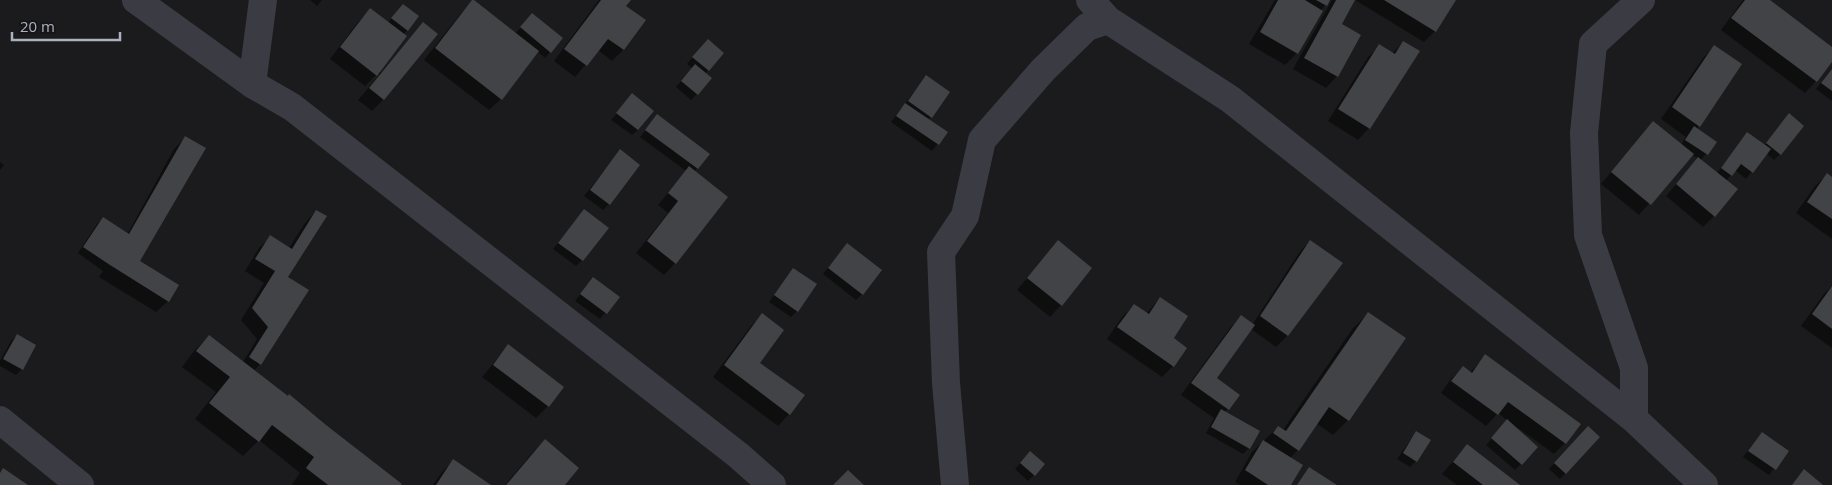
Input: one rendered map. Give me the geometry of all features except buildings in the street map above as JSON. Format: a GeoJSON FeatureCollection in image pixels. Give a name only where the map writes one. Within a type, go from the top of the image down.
{"type":"FeatureCollection","features":[{"type":"Feature","properties":{"kind":"street"},"geometry":{"type":"LineString","coordinates":[[136,0],[252,84],[292,107],[738,455],[763,481]]}},
{"type":"Feature","properties":{"kind":"street"},"geometry":{"type":"LineString","coordinates":[[252,84],[263,0]]}},
{"type":"Feature","properties":{"kind":"street"},"geometry":{"type":"LineString","coordinates":[[1090,0],[1108,20],[1230,99],[1634,420],[1704,485]]}},
{"type":"Feature","properties":{"kind":"street"},"geometry":{"type":"LineString","coordinates":[[1634,420],[1634,368],[1588,235],[1584,133],[1593,44],[1641,0]]}},
{"type":"Feature","properties":{"kind":"street"},"geometry":{"type":"LineString","coordinates":[[955,485],[946,383],[941,252],[965,216],[982,140],[1043,70],[1087,27],[1108,20]]}},
{"type":"Feature","properties":{"kind":"street"},"geometry":{"type":"LineString","coordinates":[[0,420],[80,485]]}}]}
